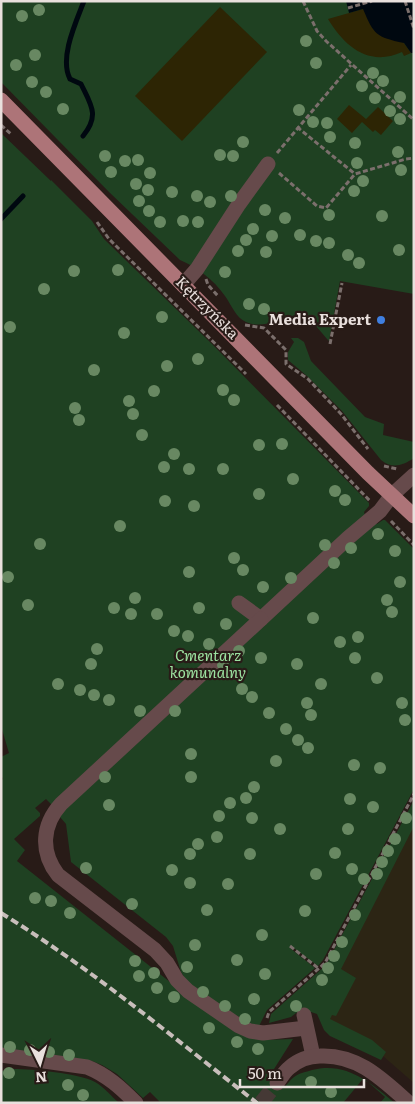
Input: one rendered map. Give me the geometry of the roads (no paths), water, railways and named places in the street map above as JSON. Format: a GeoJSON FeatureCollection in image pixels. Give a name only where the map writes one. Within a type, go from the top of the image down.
{"type":"FeatureCollection","features":[{"type":"Feature","properties":{"kind":"main road","name":"Kętrzyńska"},"geometry":{"type":"LineString","coordinates":[[1,100],[368,473],[414,516]]}},
{"type":"Feature","properties":{"kind":"street"},"geometry":{"type":"LineString","coordinates":[[183,284],[197,269],[239,204],[268,164]]}},
{"type":"Feature","properties":{"kind":"street"},"geometry":{"type":"LineString","coordinates":[[313,1056],[305,1022],[263,1033],[250,1031],[239,1026],[188,991],[177,980],[167,963],[155,950],[58,875],[50,865],[46,849],[48,822],[61,804],[380,510],[392,495],[414,475]]}},
{"type":"Feature","properties":{"kind":"street"},"geometry":{"type":"LineString","coordinates":[[239,603],[261,619]]}},
{"type":"Feature","properties":{"kind":"street"},"geometry":{"type":"LineString","coordinates":[[1,1055],[88,1066],[112,1080],[136,1103]]}},
{"type":"Feature","properties":{"kind":"street"},"geometry":{"type":"LineString","coordinates":[[276,1083],[289,1068],[300,1060],[313,1056],[331,1055],[348,1058],[376,1074],[409,1103]]}},
{"type":"Feature","properties":{"kind":"waterway"},"geometry":{"type":"LineString","coordinates":[[83,136],[91,122],[91,104],[81,84],[70,79],[66,61],[73,29],[84,1]]}},
{"type":"Feature","properties":{"kind":"waterway"},"geometry":{"type":"LineString","coordinates":[[1,219],[23,196]]}},
{"type":"Feature","properties":{"kind":"tunnel"},"geometry":{"type":"LineString","coordinates":[[261,1103],[277,1083]]}},
{"type":"Feature","properties":{"kind":"railway"},"geometry":{"type":"LineString","coordinates":[[1,913],[68,957],[164,1029],[257,1103]]}},
{"type":"Feature","properties":{"kind":"place","name":"Media Expert"},"geometry":{"type":"Point","coordinates":[381,320]}},
{"type":"Feature","properties":{"kind":"park label","name":"Cmentarz komunalny"},"geometry":{"type":"Point","coordinates":[208,664]}}]}
